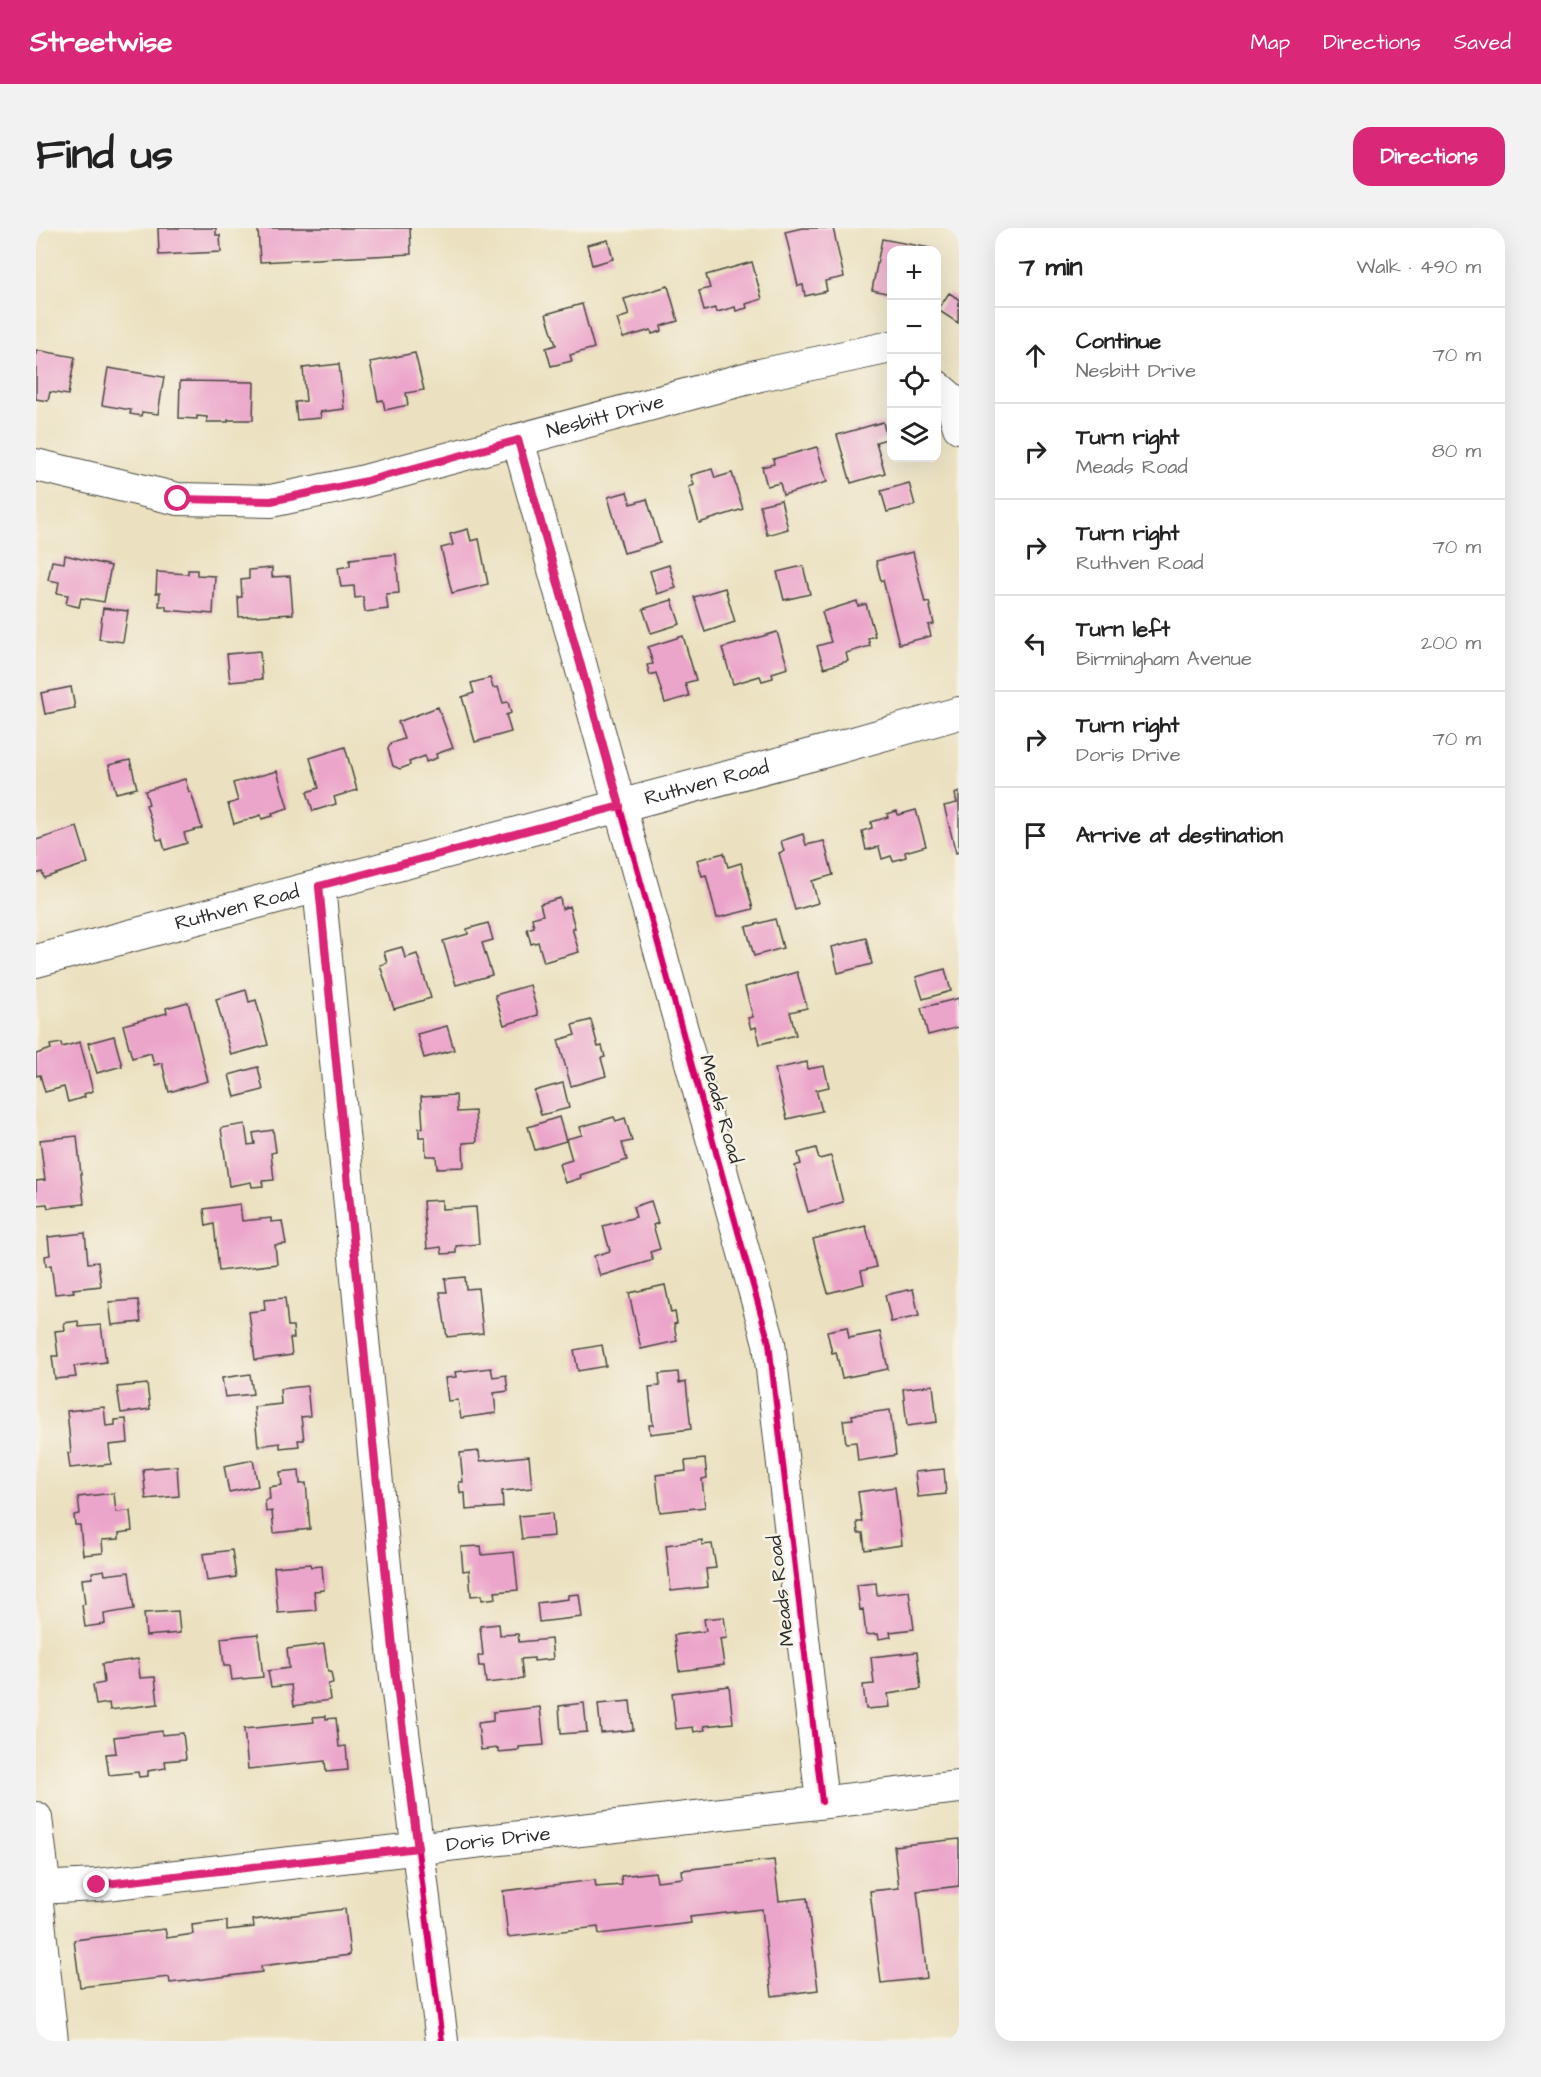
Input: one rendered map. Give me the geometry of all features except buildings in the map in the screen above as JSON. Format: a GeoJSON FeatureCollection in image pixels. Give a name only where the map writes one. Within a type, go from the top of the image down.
{"type":"FeatureCollection","features":[{"type":"Feature","properties":{"kind":"street","name":"Nesbitt Drive"},"geometry":{"type":"LineString","coordinates":[[36,465],[178,499],[271,501],[362,482],[760,375],[887,348]]}},
{"type":"Feature","properties":{"kind":"street"},"geometry":{"type":"LineString","coordinates":[[941,390],[950,398],[959,427]]}},
{"type":"Feature","properties":{"kind":"street","name":"Meads Road"},"geometry":{"type":"LineString","coordinates":[[518,440],[769,1342],[822,1802]]}},
{"type":"Feature","properties":{"kind":"street","name":"Ruthven Road"},"geometry":{"type":"LineString","coordinates":[[36,961],[620,806],[959,713]]}},
{"type":"Feature","properties":{"kind":"street"},"geometry":{"type":"LineString","coordinates":[[319,886],[395,1669],[442,2041]]}},
{"type":"Feature","properties":{"kind":"street","name":"Doris Drive"},"geometry":{"type":"LineString","coordinates":[[38,1888],[97,1885],[959,1787]]}},
{"type":"Feature","properties":{"kind":"street"},"geometry":{"type":"LineString","coordinates":[[36,1818],[43,1875],[36,1903],[52,2041]]}},
{"type":"Feature","properties":{"kind":"cycle path"},"geometry":{"type":"LineString","coordinates":[[518,440],[769,1343],[822,1802]]}},
{"type":"Feature","properties":{"kind":"cycle path"},"geometry":{"type":"LineString","coordinates":[[319,886],[395,1669],[442,2041]]}},
{"type":"Feature","properties":{"kind":"route"},"geometry":{"type":"LineString","coordinates":[[97,1885],[418,1848],[395,1669],[319,886],[620,806],[518,440],[362,482],[271,501],[178,499]]}}]}
